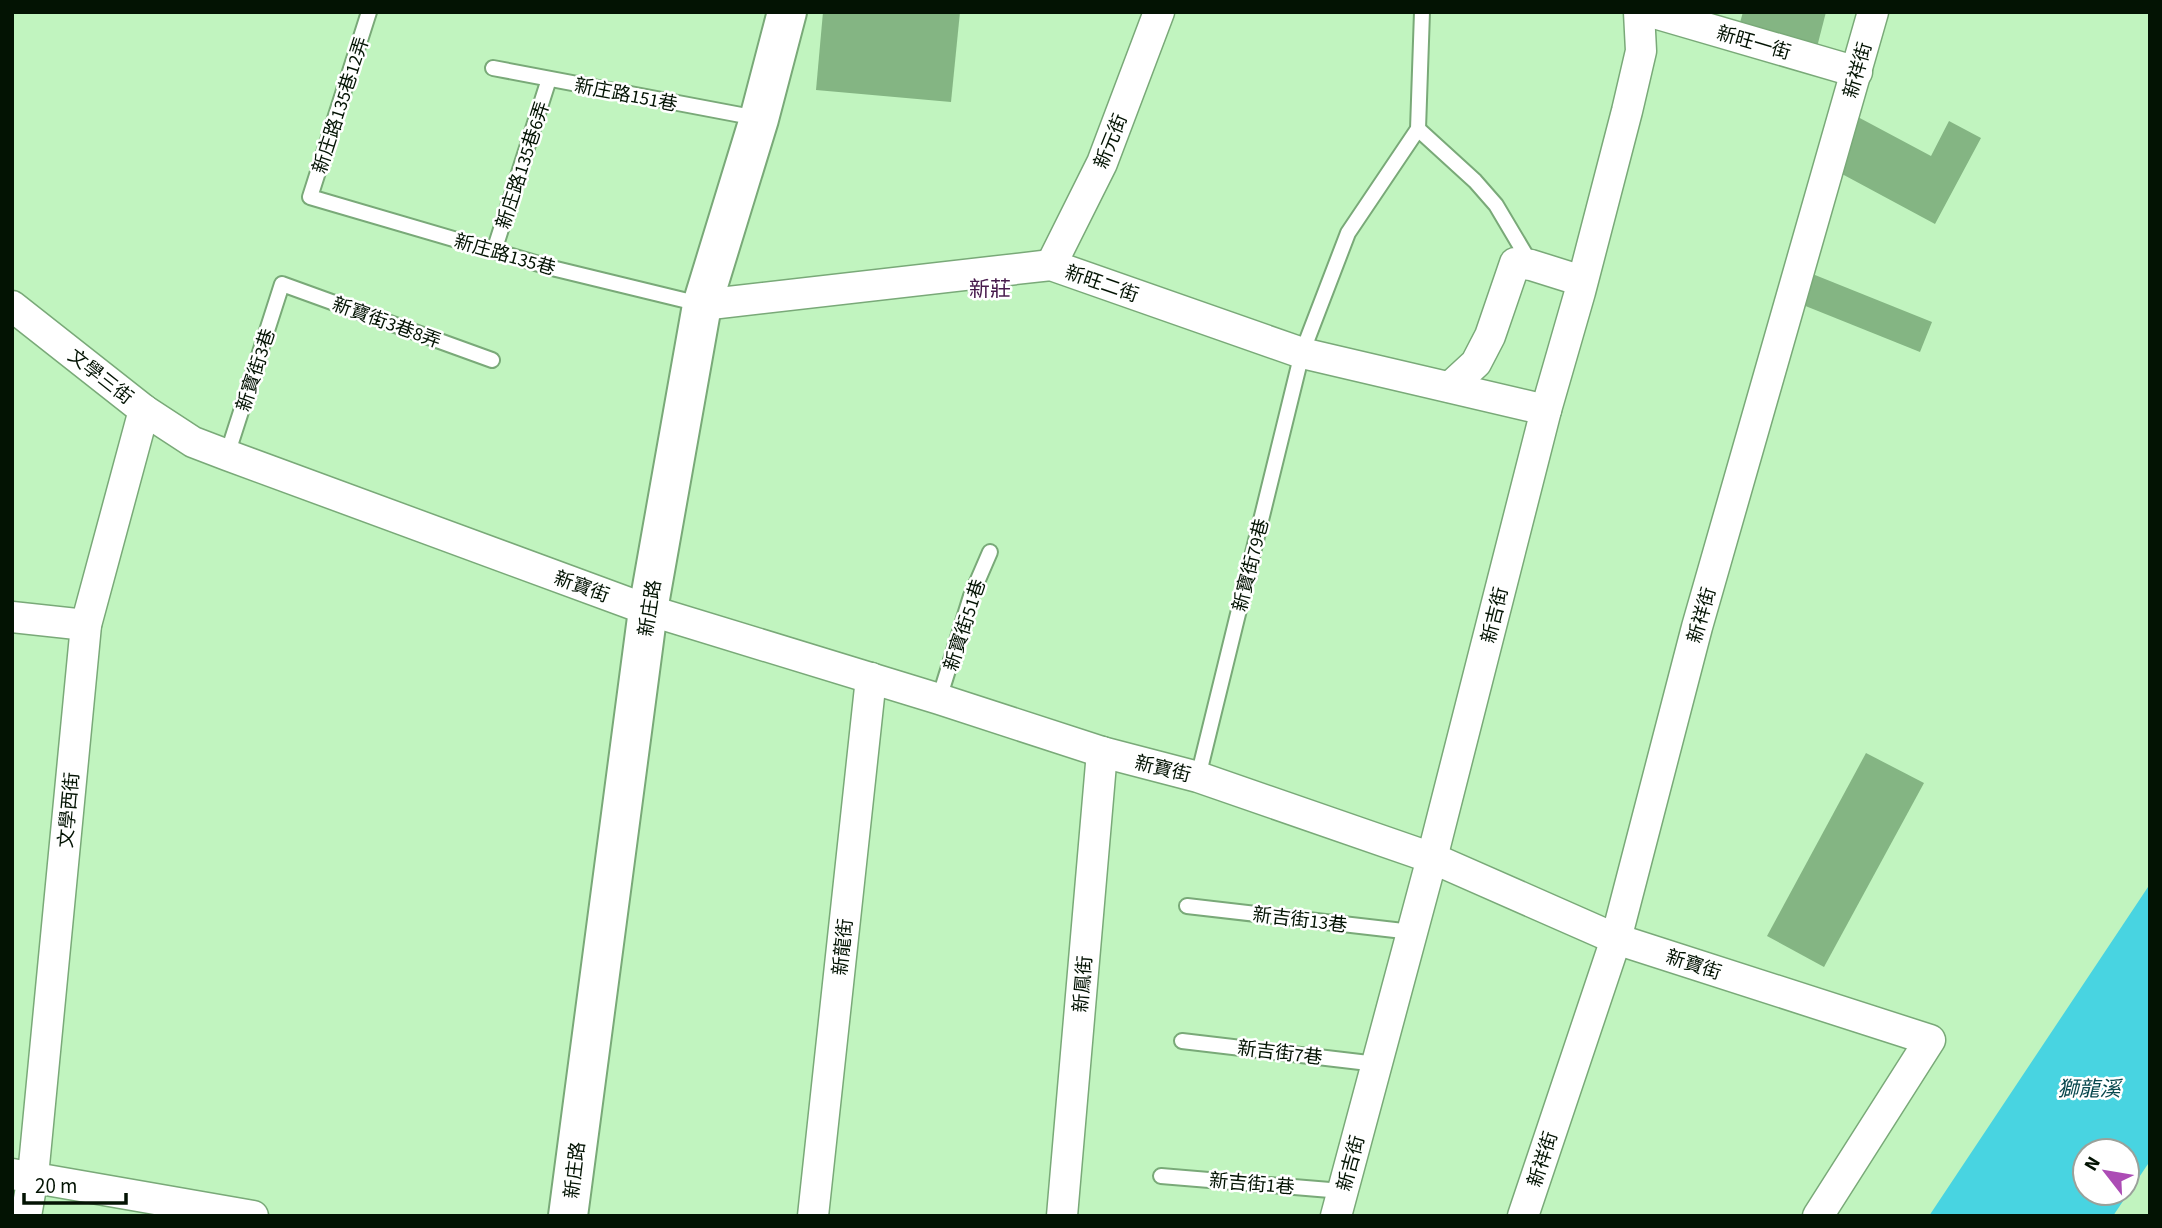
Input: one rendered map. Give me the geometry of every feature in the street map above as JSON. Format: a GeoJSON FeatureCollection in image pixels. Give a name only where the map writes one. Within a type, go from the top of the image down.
{"type":"FeatureCollection","features":[{"type":"Feature","properties":{"kind":"street","name":"新元街"},"geometry":{"type":"LineString","coordinates":[[1051,265],[1102,163],[1159,12]]}},
{"type":"Feature","properties":{"kind":"street","name":"新吉街"},"geometry":{"type":"LineString","coordinates":[[1339,1204],[1432,858],[1641,51],[1639,12]]}},
{"type":"Feature","properties":{"kind":"street","name":"新旺一街"},"geometry":{"type":"LineString","coordinates":[[1651,12],[1857,72]]}},
{"type":"Feature","properties":{"kind":"street","name":"新祥街"},"geometry":{"type":"LineString","coordinates":[[1523,1216],[1616,939],[1697,627],[1873,12]]}},
{"type":"Feature","properties":{"kind":"street","name":"新庄路"},"geometry":{"type":"LineString","coordinates":[[568,1216],[648,610],[702,305],[759,118],[781,14]]}},
{"type":"Feature","properties":{"kind":"street"},"geometry":{"type":"LineString","coordinates":[[1450,387],[1476,363],[1490,336],[1515,263],[1531,265],[1583,281]]}},
{"type":"Feature","properties":{"kind":"street","name":"新旺二街"},"geometry":{"type":"LineString","coordinates":[[702,305],[1051,265],[1302,353],[1546,411]]}},
{"type":"Feature","properties":{"kind":"street","name":"文學三街"},"geometry":{"type":"LineString","coordinates":[[12,306],[144,410],[193,442]]}},
{"type":"Feature","properties":{"kind":"street","name":"文學西街"},"geometry":{"type":"LineString","coordinates":[[26,1216],[23,1175],[86,625],[144,410]]}},
{"type":"Feature","properties":{"kind":"street","name":"新寶街"},"geometry":{"type":"LineString","coordinates":[[193,442],[648,610],[1102,752],[1198,777],[1432,858],[1616,939],[1930,1040],[1818,1216]]}},
{"type":"Feature","properties":{"kind":"street"},"geometry":{"type":"LineString","coordinates":[[12,617],[86,625]]}},
{"type":"Feature","properties":{"kind":"street","name":"新龍街"},"geometry":{"type":"LineString","coordinates":[[813,1216],[871,678]]}},
{"type":"Feature","properties":{"kind":"street","name":"新鳳街"},"geometry":{"type":"LineString","coordinates":[[1062,1216],[1102,752]]}},
{"type":"Feature","properties":{"kind":"street"},"geometry":{"type":"LineString","coordinates":[[23,1175],[253,1216]]}},
{"type":"Feature","properties":{"kind":"lane","name":"新庄路135巷12弄"},"geometry":{"type":"LineString","coordinates":[[310,197],[369,12]]}},
{"type":"Feature","properties":{"kind":"lane"},"geometry":{"type":"LineString","coordinates":[[1422,12],[1418,129],[1475,181],[1496,205],[1531,265]]}},
{"type":"Feature","properties":{"kind":"lane","name":"新庄路151巷"},"geometry":{"type":"LineString","coordinates":[[493,68],[759,118]]}},
{"type":"Feature","properties":{"kind":"lane","name":"新庄路135巷6弄"},"geometry":{"type":"LineString","coordinates":[[494,251],[549,79]]}},
{"type":"Feature","properties":{"kind":"lane","name":"新寶街79巷"},"geometry":{"type":"LineString","coordinates":[[1198,777],[1302,353],[1348,233],[1418,129]]}},
{"type":"Feature","properties":{"kind":"lane","name":"新庄路135巷"},"geometry":{"type":"LineString","coordinates":[[310,197],[556,269],[702,305]]}},
{"type":"Feature","properties":{"kind":"lane","name":"新寶街3巷8弄"},"geometry":{"type":"LineString","coordinates":[[282,284],[492,360]]}},
{"type":"Feature","properties":{"kind":"lane","name":"新寶街3巷"},"geometry":{"type":"LineString","coordinates":[[227,455],[282,284]]}},
{"type":"Feature","properties":{"kind":"lane","name":"新寶街51巷"},"geometry":{"type":"LineString","coordinates":[[939,699],[971,596],[990,552]]}},
{"type":"Feature","properties":{"kind":"lane","name":"新吉街13巷"},"geometry":{"type":"LineString","coordinates":[[1187,906],[1412,932]]}},
{"type":"Feature","properties":{"kind":"lane","name":"新吉街7巷"},"geometry":{"type":"LineString","coordinates":[[1182,1041],[1377,1063]]}},
{"type":"Feature","properties":{"kind":"lane","name":"新吉街1巷"},"geometry":{"type":"LineString","coordinates":[[1161,1175],[1339,1204]]}},
{"type":"Feature","properties":{"kind":"water","name":"獅龍溪"},"geometry":{"type":"Polygon","coordinates":[[[2150,884],[2150,1161],[2141,1174],[2141,1137],[2071,1137],[2071,1207],[2119,1207],[2113,1216],[1929,1216],[2150,884]]]}},
{"type":"Feature","properties":{"kind":"building"},"geometry":{"type":"Polygon","coordinates":[[[823,12],[960,12],[951,102],[816,90],[823,12]]]}},
{"type":"Feature","properties":{"kind":"building"},"geometry":{"type":"Polygon","coordinates":[[[1743,12],[1826,12],[1817,47],[1739,26],[1743,12]]]}},
{"type":"Feature","properties":{"kind":"building"},"geometry":{"type":"Polygon","coordinates":[[[1856,116],[1931,156],[1949,121],[1981,138],[1935,224],[1829,167],[1856,116]]]}},
{"type":"Feature","properties":{"kind":"building"},"geometry":{"type":"Polygon","coordinates":[[[1810,273],[1932,322],[1920,352],[1798,303],[1810,273]]]}},
{"type":"Feature","properties":{"kind":"building"},"geometry":{"type":"Polygon","coordinates":[[[1866,753],[1924,783],[1824,967],[1767,936],[1866,753]]]}},
{"type":"Feature","properties":{"kind":"district","name":"新莊"},"geometry":{"type":"Point","coordinates":[990,289]}}]}
